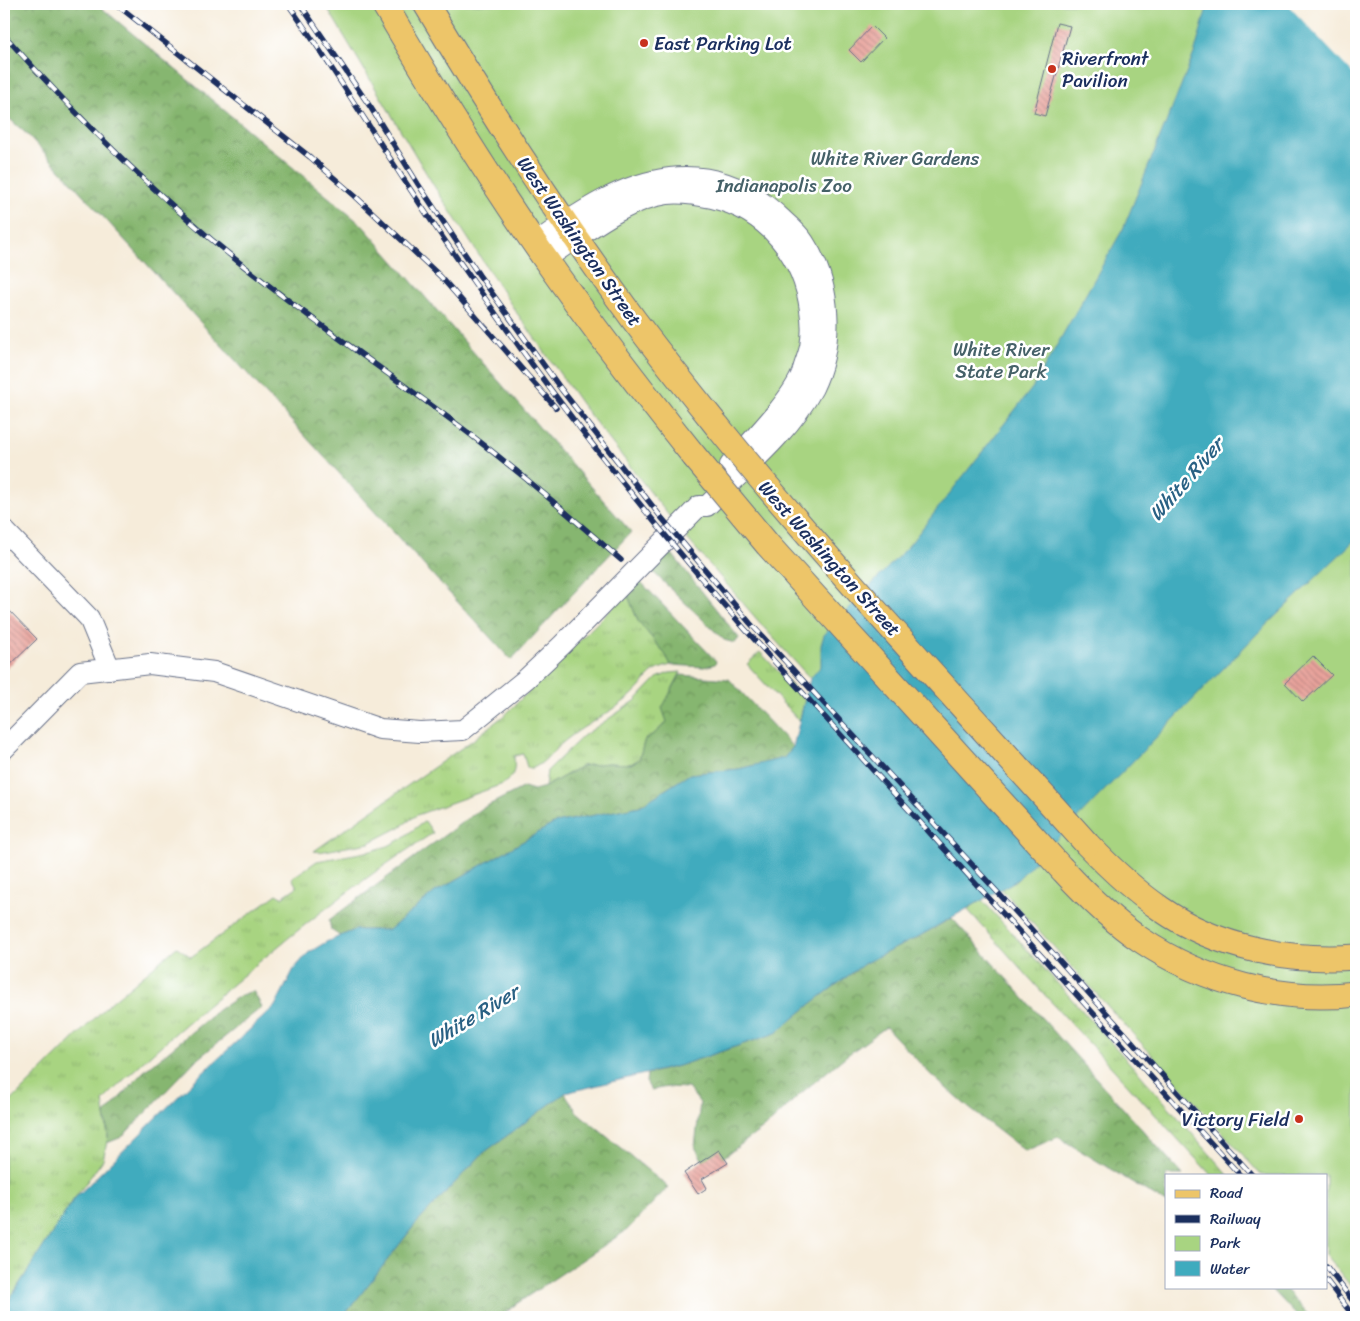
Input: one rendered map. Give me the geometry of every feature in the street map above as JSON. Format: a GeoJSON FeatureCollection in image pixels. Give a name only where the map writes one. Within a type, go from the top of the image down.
{"type":"FeatureCollection","features":[{"type":"Feature","properties":{"kind":"main road","name":"West Washington Street"},"geometry":{"type":"LineString","coordinates":[[384,4],[428,78],[540,251],[599,334],[694,456],[768,545],[1089,898],[1115,921],[1161,953],[1209,975],[1282,993],[1324,997],[1356,994]]}},
{"type":"Feature","properties":{"kind":"main road","name":"West Washington Street"},"geometry":{"type":"LineString","coordinates":[[426,4],[494,115],[571,230],[634,320],[718,427],[754,472],[852,584],[1114,872],[1155,905],[1190,926],[1216,938],[1289,956],[1312,958],[1356,957]]}},
{"type":"Feature","properties":{"kind":"street"},"geometry":{"type":"LineString","coordinates":[[4,749],[80,672],[150,664],[214,672],[380,729],[420,732],[463,730],[538,668],[699,506],[699,499],[790,394],[801,375],[810,346],[811,320],[809,300],[795,259],[772,230],[743,209],[722,200],[694,194],[668,194],[639,201],[571,230],[540,251]]}},
{"type":"Feature","properties":{"kind":"street"},"geometry":{"type":"LineString","coordinates":[[4,530],[89,618],[110,669]]}},
{"type":"Feature","properties":{"kind":"green space"},"geometry":{"type":"Polygon","coordinates":[[[4,4],[97,4],[363,226],[631,532],[511,660],[29,136],[4,114],[4,4]]]}},
{"type":"Feature","properties":{"kind":"green space","name":"White River State Park"},"geometry":{"type":"Polygon","coordinates":[[[325,4],[1356,4],[1356,1293],[1328,1258],[1328,1174],[1260,1174],[767,631],[684,535],[582,405],[514,309],[434,186],[325,4]]]}},
{"type":"Feature","properties":{"kind":"green space"},"geometry":{"type":"Polygon","coordinates":[[[669,550],[739,638],[735,643],[724,640],[650,569],[669,550]]]}},
{"type":"Feature","properties":{"kind":"green space"},"geometry":{"type":"Polygon","coordinates":[[[640,581],[716,661],[715,664],[704,667],[671,665],[665,654],[638,621],[627,593],[640,581]]]}},
{"type":"Feature","properties":{"kind":"green space"},"geometry":{"type":"Polygon","coordinates":[[[627,593],[638,621],[667,656],[671,665],[656,670],[633,694],[574,734],[545,760],[531,769],[527,767],[523,754],[514,756],[513,772],[510,778],[503,784],[417,815],[400,827],[369,843],[319,852],[314,851],[473,740],[507,713],[627,593]]]}},
{"type":"Feature","properties":{"kind":"green space"},"geometry":{"type":"Polygon","coordinates":[[[760,652],[805,700],[799,721],[747,664],[760,652]]]}},
{"type":"Feature","properties":{"kind":"green space"},"geometry":{"type":"Polygon","coordinates":[[[681,672],[670,693],[667,722],[645,739],[639,759],[631,764],[608,763],[582,766],[545,787],[547,771],[583,736],[635,701],[657,678],[669,673],[681,672]]]}},
{"type":"Feature","properties":{"kind":"green space"},"geometry":{"type":"Polygon","coordinates":[[[680,675],[729,679],[793,747],[784,758],[739,769],[690,774],[640,806],[555,823],[435,892],[389,930],[355,930],[340,936],[331,930],[329,920],[479,810],[524,787],[534,790],[545,787],[582,766],[608,763],[631,764],[639,759],[645,739],[667,722],[662,708],[680,675]]]}},
{"type":"Feature","properties":{"kind":"green space"},"geometry":{"type":"Polygon","coordinates":[[[425,821],[433,833],[345,894],[289,938],[167,1041],[103,1101],[108,1137],[103,1160],[74,1199],[4,1308],[4,1108],[109,1004],[177,947],[191,957],[277,894],[282,897],[297,887],[292,878],[317,861],[388,846],[425,821]]]}},
{"type":"Feature","properties":{"kind":"green space"},"geometry":{"type":"Polygon","coordinates":[[[982,900],[1155,1091],[1227,1174],[1210,1174],[967,909],[982,900]]]}},
{"type":"Feature","properties":{"kind":"green space"},"geometry":{"type":"Polygon","coordinates":[[[952,918],[1182,1174],[1165,1174],[1165,1202],[1058,1137],[1025,1151],[969,1108],[930,1074],[886,1027],[846,1056],[800,1094],[770,1123],[724,1157],[703,1161],[695,1147],[700,1103],[688,1088],[668,1087],[651,1090],[646,1082],[647,1074],[678,1066],[776,1033],[865,963],[952,918]]]}},
{"type":"Feature","properties":{"kind":"green space"},"geometry":{"type":"Polygon","coordinates":[[[253,991],[262,1007],[195,1061],[122,1137],[107,1143],[105,1114],[143,1072],[218,1010],[241,995],[253,991]]]}},
{"type":"Feature","properties":{"kind":"green space"},"geometry":{"type":"Polygon","coordinates":[[[565,1093],[577,1112],[668,1187],[627,1230],[516,1304],[501,1317],[343,1317],[413,1227],[482,1154],[565,1093]]]}},
{"type":"Feature","properties":{"kind":"green space"},"geometry":{"type":"Polygon","coordinates":[[[1271,1288],[1285,1288],[1310,1317],[1298,1317],[1271,1288]]]}},
{"type":"Feature","properties":{"kind":"water","name":"White River"},"geometry":{"type":"Polygon","coordinates":[[[1208,4],[1356,4],[1356,539],[1258,633],[1017,880],[916,938],[865,963],[776,1033],[678,1066],[565,1093],[482,1154],[413,1227],[343,1317],[4,1317],[4,1308],[74,1199],[194,1081],[275,1006],[294,969],[308,953],[326,942],[355,930],[389,930],[435,892],[555,823],[640,806],[690,774],[739,769],[784,758],[793,747],[810,679],[821,666],[821,645],[824,635],[910,544],[1033,387],[1123,229],[1195,51],[1208,4]]]}},
{"type":"Feature","properties":{"kind":"pier"},"geometry":{"type":"Polygon","coordinates":[[[1287,4],[1356,4],[1356,77],[1287,4]]]}},
{"type":"Feature","properties":{"kind":"building","name":"Riverfront Pavilion"},"geometry":{"type":"Polygon","coordinates":[[[1057,23],[1070,26],[1045,116],[1034,113],[1057,23]]]}},
{"type":"Feature","properties":{"kind":"building"},"geometry":{"type":"Polygon","coordinates":[[[872,26],[884,38],[861,62],[849,50],[872,26]]]}},
{"type":"Feature","properties":{"kind":"building"},"geometry":{"type":"Polygon","coordinates":[[[4,605],[37,639],[4,671],[4,605]]]}},
{"type":"Feature","properties":{"kind":"building"},"geometry":{"type":"Polygon","coordinates":[[[1313,656],[1332,675],[1303,702],[1285,683],[1313,656]]]}},
{"type":"Feature","properties":{"kind":"building"},"geometry":{"type":"Polygon","coordinates":[[[719,1150],[728,1163],[702,1179],[707,1188],[698,1194],[684,1173],[719,1150]]]}},
{"type":"Feature","properties":{"kind":"railway"},"geometry":{"type":"LineString","coordinates":[[116,4],[310,157],[355,196],[441,277],[556,408]]}},
{"type":"Feature","properties":{"kind":"railway"},"geometry":{"type":"LineString","coordinates":[[288,4],[424,210],[511,335],[574,421],[674,546],[744,628],[1239,1174]]}},
{"type":"Feature","properties":{"kind":"railway"},"geometry":{"type":"LineString","coordinates":[[300,4],[371,108],[418,184],[479,275],[561,389],[661,517],[750,623],[1024,921],[1251,1174]]}},
{"type":"Feature","properties":{"kind":"railway"},"geometry":{"type":"LineString","coordinates":[[4,35],[90,127],[150,185],[213,241],[297,307],[479,441],[541,491],[621,560]]}},
{"type":"Feature","properties":{"kind":"railway"},"geometry":{"type":"LineString","coordinates":[[1328,1269],[1356,1305]]}},
{"type":"Feature","properties":{"kind":"railway"},"geometry":{"type":"LineString","coordinates":[[1328,1283],[1354,1317]]}},
{"type":"Feature","properties":{"kind":"place","name":"East Parking Lot"},"geometry":{"type":"Point","coordinates":[644,43]}},
{"type":"Feature","properties":{"kind":"place","name":"Riverfront Pavilion"},"geometry":{"type":"Point","coordinates":[1052,69]}},
{"type":"Feature","properties":{"kind":"place","name":"Victory Field"},"geometry":{"type":"Point","coordinates":[1299,1119]}},
{"type":"Feature","properties":{"kind":"park label","name":"White River Gardens"},"geometry":{"type":"Point","coordinates":[895,158]}},
{"type":"Feature","properties":{"kind":"park label","name":"Indianapolis Zoo"},"geometry":{"type":"Point","coordinates":[784,185]}}]}
